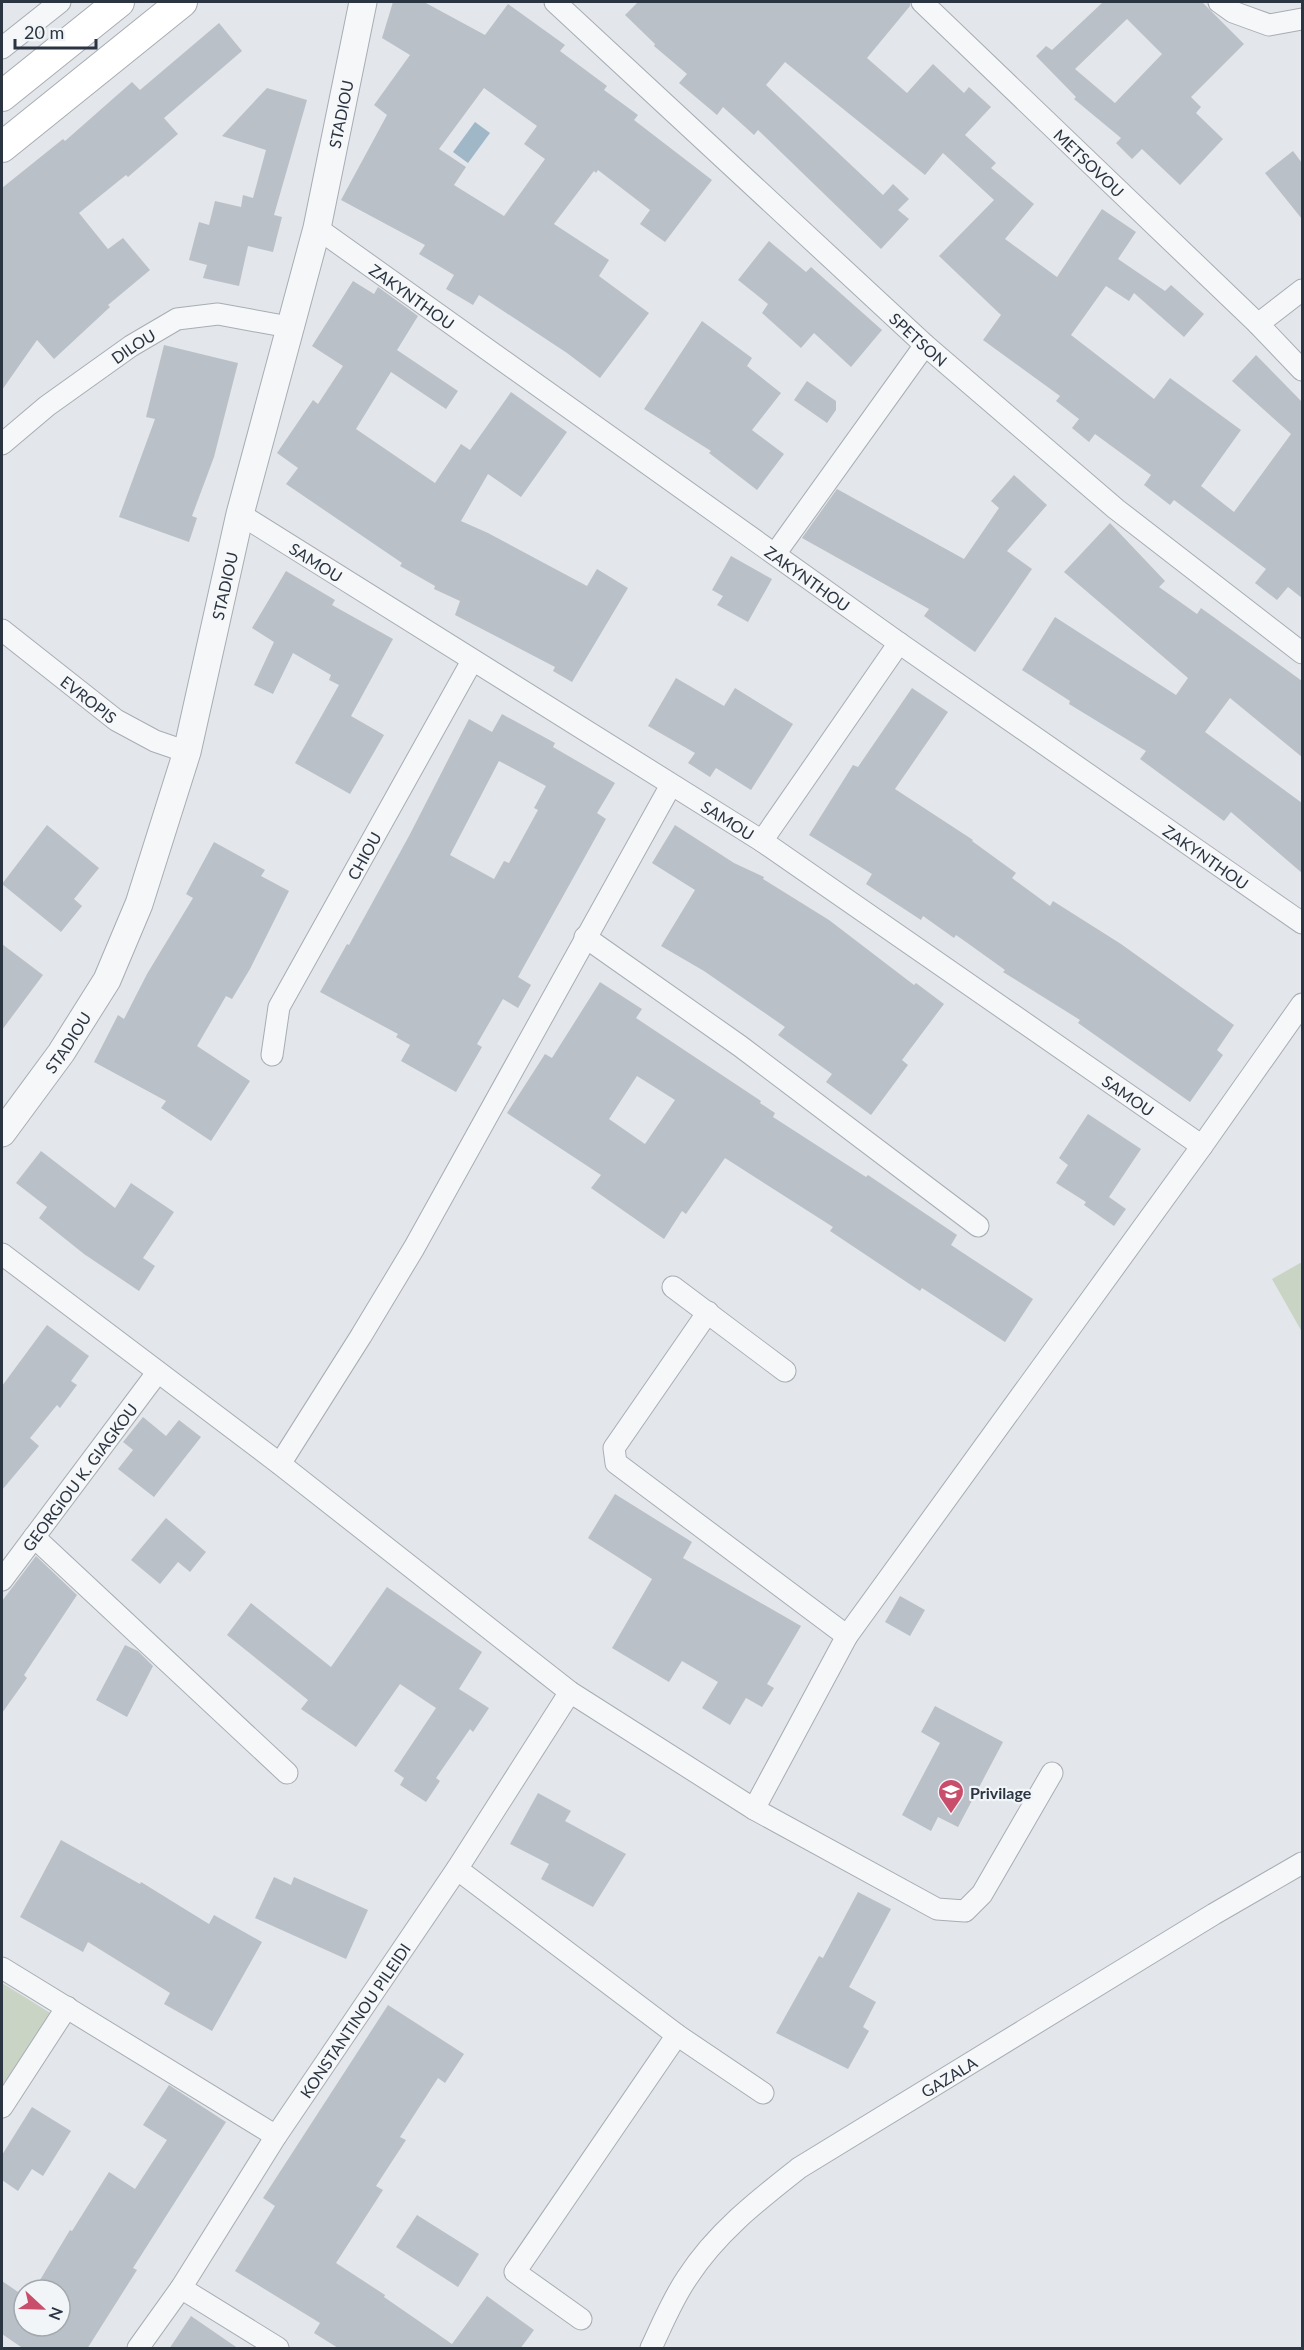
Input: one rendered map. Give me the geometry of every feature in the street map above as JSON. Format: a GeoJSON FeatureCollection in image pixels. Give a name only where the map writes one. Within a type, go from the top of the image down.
{"type":"FeatureCollection","features":[{"type":"Feature","properties":{"kind":"main road"},"geometry":{"type":"LineString","coordinates":[[2,96],[119,2]]}},
{"type":"Feature","properties":{"kind":"main road"},"geometry":{"type":"LineString","coordinates":[[2,147],[182,2]]}},
{"type":"Feature","properties":{"kind":"street"},"geometry":{"type":"LineString","coordinates":[[2,48],[60,2]]}},
{"type":"Feature","properties":{"kind":"street","name":"STADIOU"},"geometry":{"type":"LineString","coordinates":[[2,1133],[60,1053],[107,980],[139,904],[187,752],[240,514],[317,228],[363,2]]}},
{"type":"Feature","properties":{"kind":"street","name":"SPETSON"},"geometry":{"type":"LineString","coordinates":[[555,2],[925,345],[1116,509],[1302,653]]}},
{"type":"Feature","properties":{"kind":"street","name":"METSOVOU"},"geometry":{"type":"LineString","coordinates":[[922,2],[1258,324],[1302,370]]}},
{"type":"Feature","properties":{"kind":"street"},"geometry":{"type":"LineString","coordinates":[[1219,2],[1233,12],[1269,25],[1302,20]]}},
{"type":"Feature","properties":{"kind":"street","name":"ZAKYNTHOU"},"geometry":{"type":"LineString","coordinates":[[317,228],[899,643],[1302,922]]}},
{"type":"Feature","properties":{"kind":"street"},"geometry":{"type":"LineString","coordinates":[[1258,324],[1302,290]]}},
{"type":"Feature","properties":{"kind":"street","name":"DILOU"},"geometry":{"type":"LineString","coordinates":[[2,444],[56,399],[131,346],[177,319],[218,314],[289,327]]}},
{"type":"Feature","properties":{"kind":"street"},"geometry":{"type":"LineString","coordinates":[[775,554],[925,345]]}},
{"type":"Feature","properties":{"kind":"street","name":"SAMOU"},"geometry":{"type":"LineString","coordinates":[[240,514],[762,841],[1202,1146]]}},
{"type":"Feature","properties":{"kind":"street","name":"EVROPIS"},"geometry":{"type":"LineString","coordinates":[[2,630],[116,720],[155,741],[187,752]]}},
{"type":"Feature","properties":{"kind":"street"},"geometry":{"type":"LineString","coordinates":[[762,841],[899,643]]}},
{"type":"Feature","properties":{"kind":"street","name":"CHIOU"},"geometry":{"type":"LineString","coordinates":[[272,1055],[279,1007],[472,661]]}},
{"type":"Feature","properties":{"kind":"street"},"geometry":{"type":"LineString","coordinates":[[280,1464],[414,1248],[671,785]]}},
{"type":"Feature","properties":{"kind":"street"},"geometry":{"type":"LineString","coordinates":[[585,937],[740,1046],[978,1226]]}},
{"type":"Feature","properties":{"kind":"street"},"geometry":{"type":"LineString","coordinates":[[754,1809],[847,1636],[1202,1146],[1302,1004]]}},
{"type":"Feature","properties":{"kind":"street"},"geometry":{"type":"LineString","coordinates":[[2,1254],[280,1464],[570,1692],[754,1809],[937,1910],[965,1911],[982,1894],[1052,1773]]}},
{"type":"Feature","properties":{"kind":"street"},"geometry":{"type":"LineString","coordinates":[[674,1287],[785,1371]]}},
{"type":"Feature","properties":{"kind":"street"},"geometry":{"type":"LineString","coordinates":[[708,1312],[614,1449],[616,1463],[847,1636]]}},
{"type":"Feature","properties":{"kind":"street","name":"GEORGIOU K. GIAGKOU"},"geometry":{"type":"LineString","coordinates":[[2,1580],[157,1373]]}},
{"type":"Feature","properties":{"kind":"street"},"geometry":{"type":"LineString","coordinates":[[34,1537],[287,1773]]}},
{"type":"Feature","properties":{"kind":"street","name":"KONSTANTINOU PILEIDI"},"geometry":{"type":"LineString","coordinates":[[138,2349],[181,2288],[276,2136],[457,1869],[570,1692]]}},
{"type":"Feature","properties":{"kind":"street","name":"GAZALA"},"geometry":{"type":"LineString","coordinates":[[651,2349],[685,2280],[710,2246],[742,2213],[799,2168],[1214,1914],[1302,1863]]}},
{"type":"Feature","properties":{"kind":"street"},"geometry":{"type":"LineString","coordinates":[[457,1869],[677,2035],[763,2093]]}},
{"type":"Feature","properties":{"kind":"street"},"geometry":{"type":"LineString","coordinates":[[2,1968],[276,2136]]}},
{"type":"Feature","properties":{"kind":"street"},"geometry":{"type":"LineString","coordinates":[[2,2107],[67,2007]]}},
{"type":"Feature","properties":{"kind":"street"},"geometry":{"type":"LineString","coordinates":[[581,2319],[515,2271],[677,2035]]}},
{"type":"Feature","properties":{"kind":"street"},"geometry":{"type":"LineString","coordinates":[[181,2288],[278,2349]]}},
{"type":"Feature","properties":{"kind":"green space"},"geometry":{"type":"Polygon","coordinates":[[[1302,1262],[1302,1332],[1272,1279],[1302,1262]]]}},
{"type":"Feature","properties":{"kind":"green space"},"geometry":{"type":"Polygon","coordinates":[[[2,1983],[52,2014],[2,2086],[2,1983]]]}},
{"type":"Feature","properties":{"kind":"water"},"geometry":{"type":"Polygon","coordinates":[[[475,122],[490,133],[468,163],[453,152],[475,122]]]}},
{"type":"Feature","properties":{"kind":"building"},"geometry":{"type":"Polygon","coordinates":[[[393,2],[424,2],[485,35],[508,4],[565,45],[560,51],[607,86],[604,90],[638,115],[634,120],[712,180],[665,242],[640,224],[650,210],[598,170],[596,173],[594,171],[554,224],[609,260],[599,276],[649,313],[600,378],[567,353],[479,295],[473,305],[446,289],[454,275],[419,254],[425,245],[341,200],[387,115],[374,105],[410,55],[382,38],[393,2]],[[484,88],[439,149],[466,167],[454,185],[504,216],[545,159],[524,144],[537,126],[484,88]]]}},
{"type":"Feature","properties":{"kind":"building"},"geometry":{"type":"Polygon","coordinates":[[[638,2],[910,2],[910,6],[867,58],[907,93],[933,64],[964,93],[969,87],[991,107],[965,135],[996,163],[991,168],[1034,204],[1005,239],[1057,277],[1102,209],[1136,232],[1118,259],[1165,291],[1171,285],[1204,314],[1184,337],[1134,293],[1129,301],[1106,286],[1071,335],[1154,399],[1170,378],[1241,430],[1201,486],[1234,512],[1291,434],[1232,381],[1256,355],[1302,402],[1302,598],[1288,587],[1277,600],[1255,583],[1266,569],[1174,500],[1170,505],[1144,485],[1151,475],[1095,434],[1089,442],[1072,428],[1079,419],[1056,401],[1060,396],[983,340],[1001,315],[939,256],[994,200],[943,153],[925,175],[785,62],[766,85],[883,195],[893,184],[909,199],[898,210],[909,219],[881,249],[758,130],[754,135],[723,107],[717,115],[679,83],[687,74],[654,46],[655,44],[625,15],[638,2]]]}},
{"type":"Feature","properties":{"kind":"building"},"geometry":{"type":"Polygon","coordinates":[[[1103,2],[1202,2],[1244,44],[1191,97],[1201,107],[1196,113],[1223,139],[1180,185],[1142,149],[1132,159],[1116,143],[1121,138],[1074,99],[1076,97],[1036,56],[1046,46],[1052,50],[1103,2]],[[1127,19],[1075,69],[1115,103],[1162,54],[1127,19]]]}},
{"type":"Feature","properties":{"kind":"building"},"geometry":{"type":"Polygon","coordinates":[[[219,23],[242,51],[164,118],[178,134],[128,177],[126,175],[79,213],[108,249],[123,238],[150,270],[108,305],[110,307],[54,359],[37,340],[2,390],[2,188],[63,139],[65,141],[132,82],[140,90],[219,23]]]}},
{"type":"Feature","properties":{"kind":"building"},"geometry":{"type":"Polygon","coordinates":[[[267,88],[307,100],[274,215],[282,217],[273,252],[248,246],[239,286],[203,278],[207,265],[189,260],[199,222],[209,225],[215,201],[241,207],[243,195],[253,198],[266,150],[222,136],[267,88]]]}},
{"type":"Feature","properties":{"kind":"building"},"geometry":{"type":"Polygon","coordinates":[[[1293,151],[1302,163],[1302,219],[1265,173],[1293,151]]]}},
{"type":"Feature","properties":{"kind":"building"},"geometry":{"type":"Polygon","coordinates":[[[769,241],[806,272],[811,267],[882,330],[851,367],[814,333],[801,348],[762,313],[768,304],[738,280],[769,241]]]}},
{"type":"Feature","properties":{"kind":"building"},"geometry":{"type":"Polygon","coordinates":[[[353,281],[374,294],[378,287],[418,316],[397,350],[458,391],[446,409],[391,372],[356,429],[435,483],[461,444],[470,450],[511,392],[567,432],[521,497],[488,474],[461,521],[587,586],[597,569],[628,588],[572,682],[553,671],[555,667],[455,615],[460,601],[434,589],[435,586],[400,566],[402,563],[286,484],[298,468],[277,453],[313,400],[318,404],[343,366],[312,346],[353,281]]]}},
{"type":"Feature","properties":{"kind":"building"},"geometry":{"type":"Polygon","coordinates":[[[702,321],[752,358],[747,366],[781,393],[752,430],[784,454],[757,490],[709,453],[711,451],[644,409],[702,321]]]}},
{"type":"Feature","properties":{"kind":"building"},"geometry":{"type":"Polygon","coordinates":[[[164,345],[238,363],[214,457],[192,516],[197,518],[189,542],[119,517],[155,419],[146,417],[164,345]]]}},
{"type":"Feature","properties":{"kind":"building"},"geometry":{"type":"Polygon","coordinates":[[[807,381],[836,401],[836,410],[827,423],[794,400],[807,381]]]}},
{"type":"Feature","properties":{"kind":"building"},"geometry":{"type":"Polygon","coordinates":[[[1014,475],[1047,505],[1007,551],[1032,569],[975,652],[924,616],[929,609],[802,538],[837,489],[964,559],[999,508],[991,501],[1014,475]]]}},
{"type":"Feature","properties":{"kind":"building"},"geometry":{"type":"Polygon","coordinates":[[[1110,523],[1165,581],[1159,587],[1197,614],[1201,608],[1302,681],[1302,757],[1230,698],[1205,732],[1302,803],[1302,873],[1231,812],[1224,821],[1140,759],[1146,751],[1069,704],[1070,701],[1022,670],[1055,617],[1176,695],[1188,678],[1064,572],[1110,523]]]}},
{"type":"Feature","properties":{"kind":"building"},"geometry":{"type":"Polygon","coordinates":[[[731,556],[772,579],[748,622],[717,605],[723,596],[712,590],[731,556]]]}},
{"type":"Feature","properties":{"kind":"building"},"geometry":{"type":"Polygon","coordinates":[[[286,571],[335,600],[332,605],[393,639],[351,716],[384,735],[350,794],[295,763],[339,685],[329,680],[331,675],[293,653],[273,694],[254,685],[274,642],[252,628],[286,571]]]}},
{"type":"Feature","properties":{"kind":"building"},"geometry":{"type":"Polygon","coordinates":[[[676,678],[724,706],[735,688],[793,724],[751,790],[716,768],[710,777],[688,763],[695,753],[648,726],[676,678]]]}},
{"type":"Feature","properties":{"kind":"building"},"geometry":{"type":"Polygon","coordinates":[[[912,688],[948,712],[895,789],[973,840],[1016,873],[1012,878],[1050,906],[1053,901],[1121,944],[1234,1025],[1217,1050],[1223,1055],[1190,1102],[1078,1023],[1080,1020],[1003,972],[1005,970],[956,935],[954,938],[923,916],[921,920],[866,884],[872,874],[809,835],[853,765],[858,767],[912,688]]]}},
{"type":"Feature","properties":{"kind":"building"},"geometry":{"type":"Polygon","coordinates":[[[502,714],[555,743],[553,747],[615,783],[597,813],[606,819],[518,977],[531,985],[518,1008],[503,999],[477,1044],[482,1047],[456,1092],[401,1061],[410,1045],[396,1037],[398,1034],[320,992],[347,944],[349,945],[409,836],[469,719],[492,732],[502,714]],[[499,761],[450,855],[494,879],[504,861],[509,863],[538,810],[534,808],[546,786],[499,761]]]}},
{"type":"Feature","properties":{"kind":"building"},"geometry":{"type":"Polygon","coordinates":[[[47,825],[99,868],[74,899],[82,906],[61,932],[2,884],[47,825]]]}},
{"type":"Feature","properties":{"kind":"building"},"geometry":{"type":"Polygon","coordinates":[[[675,825],[734,863],[764,877],[763,879],[829,920],[914,985],[916,983],[944,1004],[902,1060],[908,1065],[871,1115],[826,1082],[832,1074],[778,1035],[785,1027],[704,971],[661,946],[695,890],[652,863],[675,825]]]}},
{"type":"Feature","properties":{"kind":"building"},"geometry":{"type":"Polygon","coordinates":[[[214,842],[265,870],[261,876],[289,891],[250,969],[232,999],[226,996],[197,1046],[250,1081],[211,1141],[161,1108],[166,1101],[94,1062],[118,1015],[124,1019],[147,974],[193,898],[186,894],[214,842]]]}},
{"type":"Feature","properties":{"kind":"building"},"geometry":{"type":"Polygon","coordinates":[[[2,944],[43,975],[2,1030],[2,944]]]}},
{"type":"Feature","properties":{"kind":"building"},"geometry":{"type":"Polygon","coordinates":[[[600,982],[642,1009],[636,1018],[761,1101],[760,1103],[775,1113],[773,1117],[866,1177],[868,1175],[957,1235],[951,1245],[1033,1299],[1005,1342],[922,1288],[920,1291],[830,1231],[833,1227],[725,1158],[686,1214],[682,1211],[664,1239],[591,1188],[601,1175],[507,1113],[545,1054],[552,1058],[600,982]],[[637,1076],[609,1119],[645,1144],[675,1100],[637,1076]]]}},
{"type":"Feature","properties":{"kind":"building"},"geometry":{"type":"Polygon","coordinates":[[[1088,1114],[1141,1149],[1109,1197],[1126,1209],[1114,1226],[1084,1205],[1086,1202],[1056,1183],[1068,1165],[1059,1158],[1088,1114]]]}},
{"type":"Feature","properties":{"kind":"building"},"geometry":{"type":"Polygon","coordinates":[[[41,1151],[115,1208],[131,1183],[174,1212],[143,1258],[155,1266],[139,1291],[84,1254],[39,1218],[47,1207],[16,1183],[41,1151]]]}},
{"type":"Feature","properties":{"kind":"building"},"geometry":{"type":"Polygon","coordinates":[[[47,1325],[89,1356],[71,1381],[77,1385],[60,1408],[57,1405],[30,1438],[39,1446],[2,1490],[2,1386],[47,1325]]]}},
{"type":"Feature","properties":{"kind":"building"},"geometry":{"type":"Polygon","coordinates":[[[143,1417],[166,1436],[179,1420],[201,1437],[154,1497],[118,1469],[133,1450],[123,1442],[143,1417]]]}},
{"type":"Feature","properties":{"kind":"building"},"geometry":{"type":"Polygon","coordinates":[[[615,1494],[692,1542],[683,1558],[801,1626],[767,1684],[774,1688],[762,1707],[746,1698],[730,1725],[702,1708],[718,1682],[682,1661],[669,1682],[612,1648],[652,1579],[588,1538],[615,1494]]]}},
{"type":"Feature","properties":{"kind":"building"},"geometry":{"type":"Polygon","coordinates":[[[166,1518],[206,1552],[190,1572],[178,1562],[160,1584],[131,1560],[166,1518]]]}},
{"type":"Feature","properties":{"kind":"building"},"geometry":{"type":"Polygon","coordinates":[[[36,1556],[77,1595],[24,1675],[27,1678],[2,1713],[2,1601],[36,1556]]]}},
{"type":"Feature","properties":{"kind":"building"},"geometry":{"type":"Polygon","coordinates":[[[387,1587],[482,1652],[459,1689],[489,1708],[473,1732],[470,1729],[436,1778],[440,1781],[426,1802],[400,1785],[404,1778],[394,1771],[436,1708],[400,1684],[356,1747],[301,1709],[308,1700],[227,1635],[251,1603],[331,1667],[387,1587]]]}},
{"type":"Feature","properties":{"kind":"building"},"geometry":{"type":"Polygon","coordinates":[[[900,1596],[925,1610],[910,1636],[885,1622],[900,1596]]]}},
{"type":"Feature","properties":{"kind":"building"},"geometry":{"type":"Polygon","coordinates":[[[125,1645],[138,1651],[153,1666],[127,1717],[96,1700],[125,1645]]]}},
{"type":"Feature","properties":{"kind":"building"},"geometry":{"type":"Polygon","coordinates":[[[935,1706],[1003,1742],[958,1827],[938,1817],[931,1831],[902,1815],[940,1743],[921,1732],[935,1706]]]}},
{"type":"Feature","properties":{"kind":"building"},"geometry":{"type":"Polygon","coordinates":[[[538,1793],[571,1811],[565,1821],[626,1854],[593,1907],[541,1879],[549,1864],[510,1844],[538,1793]]]}},
{"type":"Feature","properties":{"kind":"building"},"geometry":{"type":"Polygon","coordinates":[[[61,1840],[140,1884],[141,1882],[209,1924],[214,1915],[262,1942],[212,2031],[164,2004],[170,1993],[88,1942],[83,1952],[20,1917],[61,1840]]]}},
{"type":"Feature","properties":{"kind":"building"},"geometry":{"type":"Polygon","coordinates":[[[274,1877],[291,1885],[294,1877],[368,1910],[346,1959],[255,1918],[274,1877]]]}},
{"type":"Feature","properties":{"kind":"building"},"geometry":{"type":"Polygon","coordinates":[[[858,1892],[891,1909],[849,1987],[876,2002],[863,2027],[869,2031],[848,2069],[776,2033],[819,1956],[823,1958],[858,1892]]]}},
{"type":"Feature","properties":{"kind":"building"},"geometry":{"type":"Polygon","coordinates":[[[388,2005],[464,2054],[445,2083],[438,2078],[400,2137],[406,2140],[376,2186],[383,2190],[336,2263],[385,2295],[384,2297],[452,2344],[487,2296],[534,2330],[520,2349],[338,2348],[314,2333],[320,2323],[235,2271],[275,2206],[263,2198],[388,2005]]]}},
{"type":"Feature","properties":{"kind":"building"},"geometry":{"type":"Polygon","coordinates":[[[169,2085],[226,2122],[133,2268],[137,2270],[87,2349],[24,2349],[2,2334],[2,2281],[12,2288],[12,2338],[72,2338],[72,2278],[41,2278],[109,2172],[135,2189],[167,2140],[143,2125],[169,2085]]]}},
{"type":"Feature","properties":{"kind":"building"},"geometry":{"type":"Polygon","coordinates":[[[32,2107],[71,2131],[43,2176],[32,2169],[18,2191],[2,2180],[2,2155],[32,2107]]]}},
{"type":"Feature","properties":{"kind":"building"},"geometry":{"type":"Polygon","coordinates":[[[417,2215],[479,2254],[458,2287],[396,2247],[417,2215]]]}},
{"type":"Feature","properties":{"kind":"building"},"geometry":{"type":"Polygon","coordinates":[[[191,2316],[239,2349],[169,2349],[191,2316]]]}},
{"type":"Feature","properties":{"kind":"place","name":"Privilage"},"geometry":{"type":"Point","coordinates":[951,1815]}}]}
